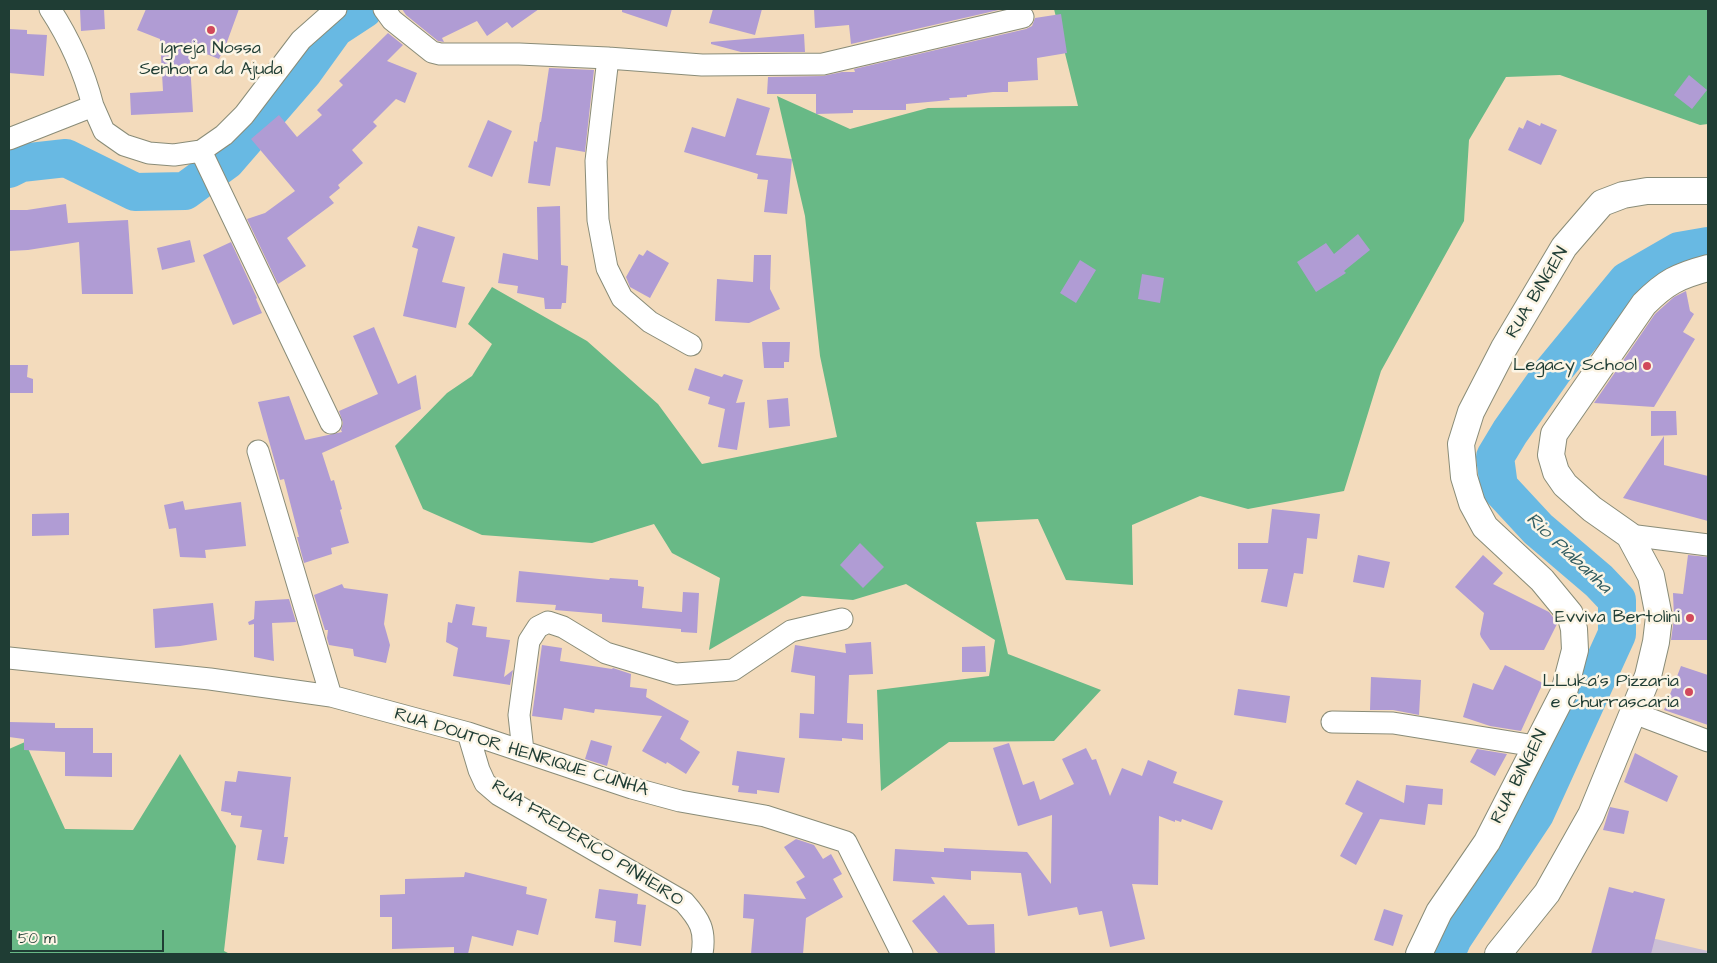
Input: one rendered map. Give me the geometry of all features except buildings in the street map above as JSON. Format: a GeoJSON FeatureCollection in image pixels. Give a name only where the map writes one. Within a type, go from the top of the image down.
{"type":"FeatureCollection","features":[{"type":"Feature","properties":{"kind":"main road","name":"RUA BINGEN"},"geometry":{"type":"LineString","coordinates":[[1419,954],[1439,912],[1487,842],[1564,692],[1575,650],[1574,629],[1570,614],[1542,580],[1485,527],[1472,503],[1464,476],[1461,444],[1471,412],[1504,348],[1564,247],[1602,203],[1623,195],[1647,191],[1708,191]]}},
{"type":"Feature","properties":{"kind":"main road"},"geometry":{"type":"LineString","coordinates":[[1498,954],[1547,894],[1591,815],[1648,676],[1656,642],[1659,617],[1651,576],[1629,535],[1592,509],[1565,485],[1556,472],[1551,455],[1554,434],[1644,304],[1660,288],[1684,274],[1708,268]]}},
{"type":"Feature","properties":{"kind":"street"},"geometry":{"type":"LineString","coordinates":[[50,9],[64,30],[88,85],[93,106],[104,130],[124,144],[149,153],[174,155],[201,152],[224,135],[244,115],[301,40],[336,9]]}},
{"type":"Feature","properties":{"kind":"street"},"geometry":{"type":"LineString","coordinates":[[388,14],[432,52],[440,54],[608,58],[702,64],[823,64],[1023,17]]}},
{"type":"Feature","properties":{"kind":"street"},"geometry":{"type":"LineString","coordinates":[[608,58],[596,161],[598,220],[607,268],[622,298],[650,322],[691,345]]}},
{"type":"Feature","properties":{"kind":"street"},"geometry":{"type":"LineString","coordinates":[[9,139],[93,106]]}},
{"type":"Feature","properties":{"kind":"street"},"geometry":{"type":"LineString","coordinates":[[201,152],[331,423]]}},
{"type":"Feature","properties":{"kind":"street"},"geometry":{"type":"LineString","coordinates":[[258,451],[331,696]]}},
{"type":"Feature","properties":{"kind":"street"},"geometry":{"type":"LineString","coordinates":[[1629,535],[1708,545]]}},
{"type":"Feature","properties":{"kind":"street"},"geometry":{"type":"LineString","coordinates":[[523,751],[519,715],[529,641],[538,627],[548,622],[563,627],[606,653],[676,674],[733,670],[791,631],[842,619]]}},
{"type":"Feature","properties":{"kind":"street","name":"RUA DOUTOR HENRIQUE CUNHA"},"geometry":{"type":"LineString","coordinates":[[9,658],[210,679],[331,696],[468,733],[632,788],[680,801],[765,816],[846,842],[902,954]]}},
{"type":"Feature","properties":{"kind":"street"},"geometry":{"type":"LineString","coordinates":[[1634,713],[1708,740]]}},
{"type":"Feature","properties":{"kind":"street"},"geometry":{"type":"LineString","coordinates":[[1332,722],[1393,723],[1535,746]]}},
{"type":"Feature","properties":{"kind":"street","name":"RUA FREDERICO PINHEIRO"},"geometry":{"type":"LineString","coordinates":[[468,733],[485,783],[499,795],[684,902],[695,914],[701,927],[704,938],[702,954]]}},
{"type":"Feature","properties":{"kind":"shaded area"},"geometry":{"type":"Polygon","coordinates":[[[1621,931],[1708,951],[1708,954],[1617,954],[1621,931]]]}},
{"type":"Feature","properties":{"kind":"green space"},"geometry":{"type":"Polygon","coordinates":[[[1054,9],[1708,9],[1708,124],[1700,125],[1560,75],[1506,77],[1469,140],[1464,221],[1381,371],[1344,491],[1248,509],[1200,496],[1132,525],[1133,585],[1066,580],[1038,519],[976,522],[1008,654],[1101,690],[1054,741],[949,742],[881,791],[877,690],[989,676],[995,640],[906,584],[853,600],[802,596],[709,650],[720,578],[672,553],[654,524],[592,543],[482,535],[423,509],[395,446],[447,393],[472,376],[492,344],[468,324],[492,287],[587,341],[658,404],[702,464],[837,437],[820,356],[805,216],[777,96],[850,129],[928,108],[1078,106],[1054,9]]]}},
{"type":"Feature","properties":{"kind":"green space"},"geometry":{"type":"Polygon","coordinates":[[[25,742],[65,829],[133,830],[180,754],[236,846],[224,951],[230,954],[9,954],[9,749],[25,742]]]}},
{"type":"Feature","properties":{"kind":"waterway"},"geometry":{"type":"LineString","coordinates":[[9,169],[21,163],[66,158],[135,192],[185,191],[226,161],[304,71],[335,28],[364,9]]}},
{"type":"Feature","properties":{"kind":"waterway","name":"Rio Piabanha"},"geometry":{"type":"LineString","coordinates":[[1446,954],[1453,938],[1535,814],[1617,634],[1617,600],[1599,581],[1538,529],[1499,487],[1495,457],[1510,432],[1553,371],[1627,281],[1679,251],[1708,246]]}},
{"type":"Feature","properties":{"kind":"place","name":"Igreja Nossa Senhora da Ajuda"},"geometry":{"type":"Point","coordinates":[211,30]}},
{"type":"Feature","properties":{"kind":"place","name":"Legacy School"},"geometry":{"type":"Point","coordinates":[1647,366]}},
{"type":"Feature","properties":{"kind":"place","name":"Evviva Bertolini"},"geometry":{"type":"Point","coordinates":[1690,618]}},
{"type":"Feature","properties":{"kind":"place","name":"LLuka's Pizzaria e Churrascaria"},"geometry":{"type":"Point","coordinates":[1689,692]}}]}
